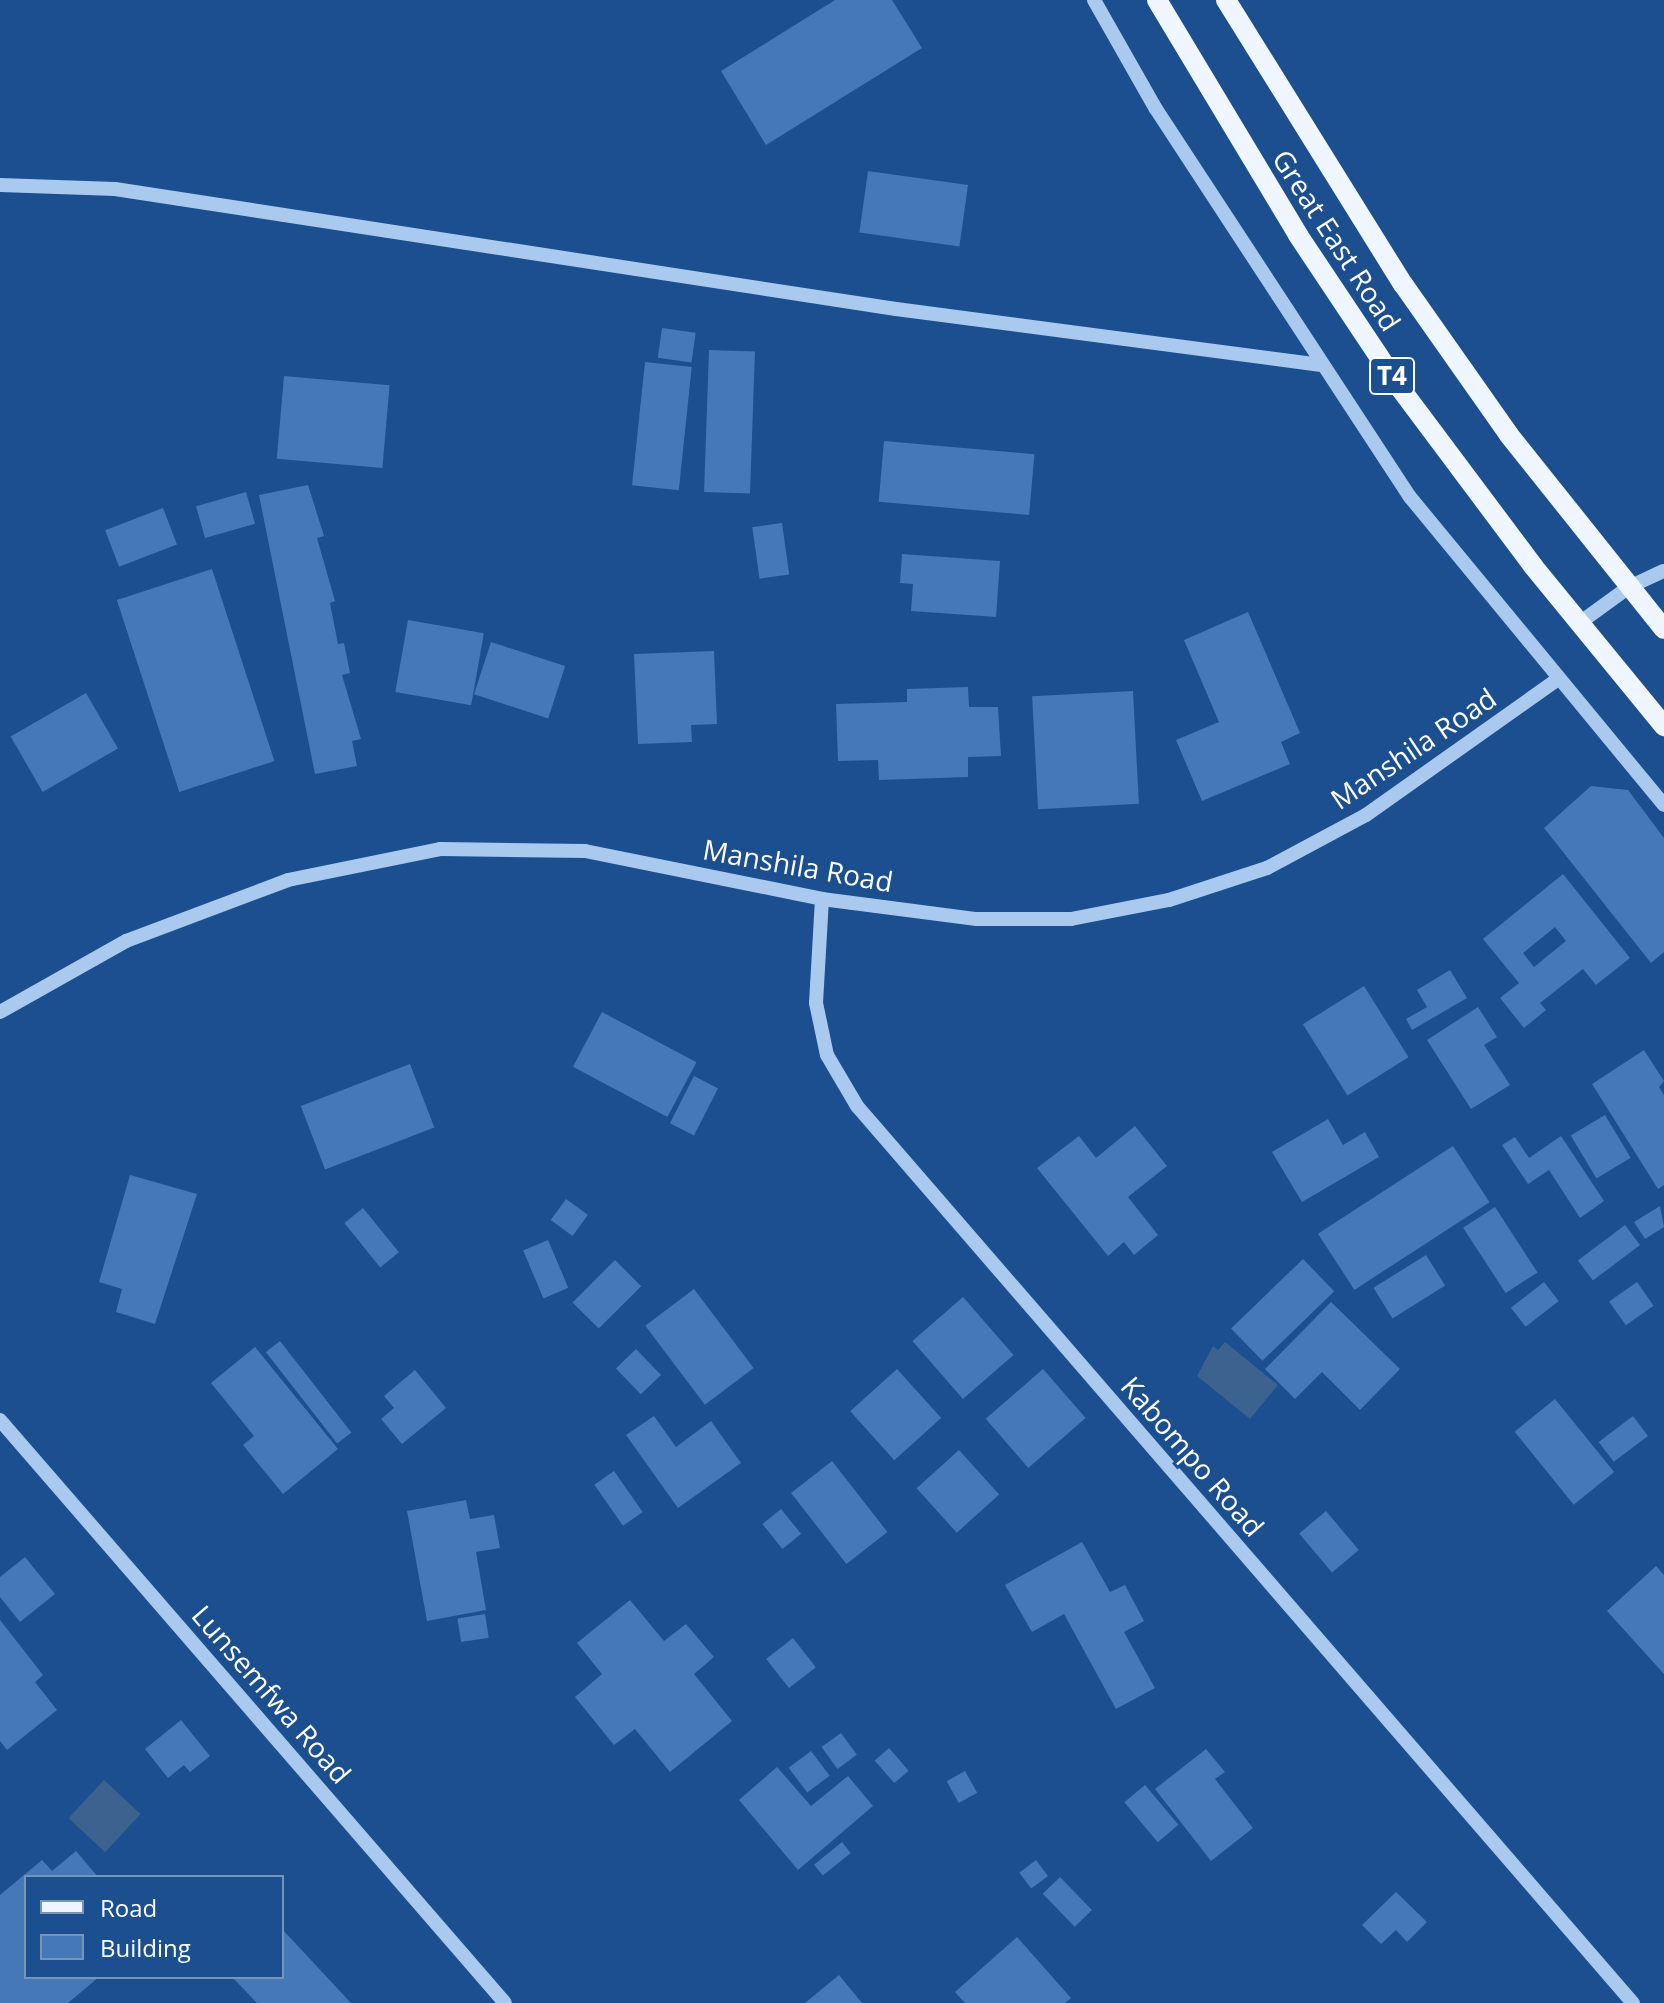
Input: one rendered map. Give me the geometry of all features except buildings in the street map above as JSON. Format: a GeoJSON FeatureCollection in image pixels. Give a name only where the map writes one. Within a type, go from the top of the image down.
{"type":"FeatureCollection","features":[{"type":"Feature","properties":{"kind":"main road","name":"Great East Road"},"geometry":{"type":"LineString","coordinates":[[1157,0],[1298,235],[1400,388],[1578,624],[1664,726]]}},
{"type":"Feature","properties":{"kind":"main road","name":"Great East Road"},"geometry":{"type":"LineString","coordinates":[[1226,0],[1403,284],[1509,435],[1664,629]]}},
{"type":"Feature","properties":{"kind":"street"},"geometry":{"type":"LineString","coordinates":[[1094,0],[1156,109],[1319,365],[1410,497],[1557,680],[1664,805]]}},
{"type":"Feature","properties":{"kind":"street"},"geometry":{"type":"LineString","coordinates":[[0,185],[115,189],[896,309],[1319,365]]}},
{"type":"Feature","properties":{"kind":"street"},"geometry":{"type":"LineString","coordinates":[[1578,624],[1629,587],[1664,571]]}},
{"type":"Feature","properties":{"kind":"street","name":"Manshila Road"},"geometry":{"type":"LineString","coordinates":[[0,1012],[126,941],[288,880],[440,849],[585,851],[822,899],[977,919],[1056,919],[1169,900],[1267,868],[1366,815],[1557,680]]}},
{"type":"Feature","properties":{"kind":"street","name":"Kabompo Road"},"geometry":{"type":"LineString","coordinates":[[822,899],[816,1003],[827,1055],[857,1106],[1633,2003]]}},
{"type":"Feature","properties":{"kind":"street","name":"Lunsemfwa Road"},"geometry":{"type":"LineString","coordinates":[[0,1420],[505,2003]]}},
{"type":"Feature","properties":{"kind":"water"},"geometry":{"type":"Polygon","coordinates":[[[1225,1342],[1278,1385],[1250,1419],[1197,1376],[1213,1346],[1218,1350],[1225,1342]]]}},
{"type":"Feature","properties":{"kind":"water"},"geometry":{"type":"Polygon","coordinates":[[[104,1780],[141,1814],[105,1852],[69,1818],[104,1780]]]}}]}
